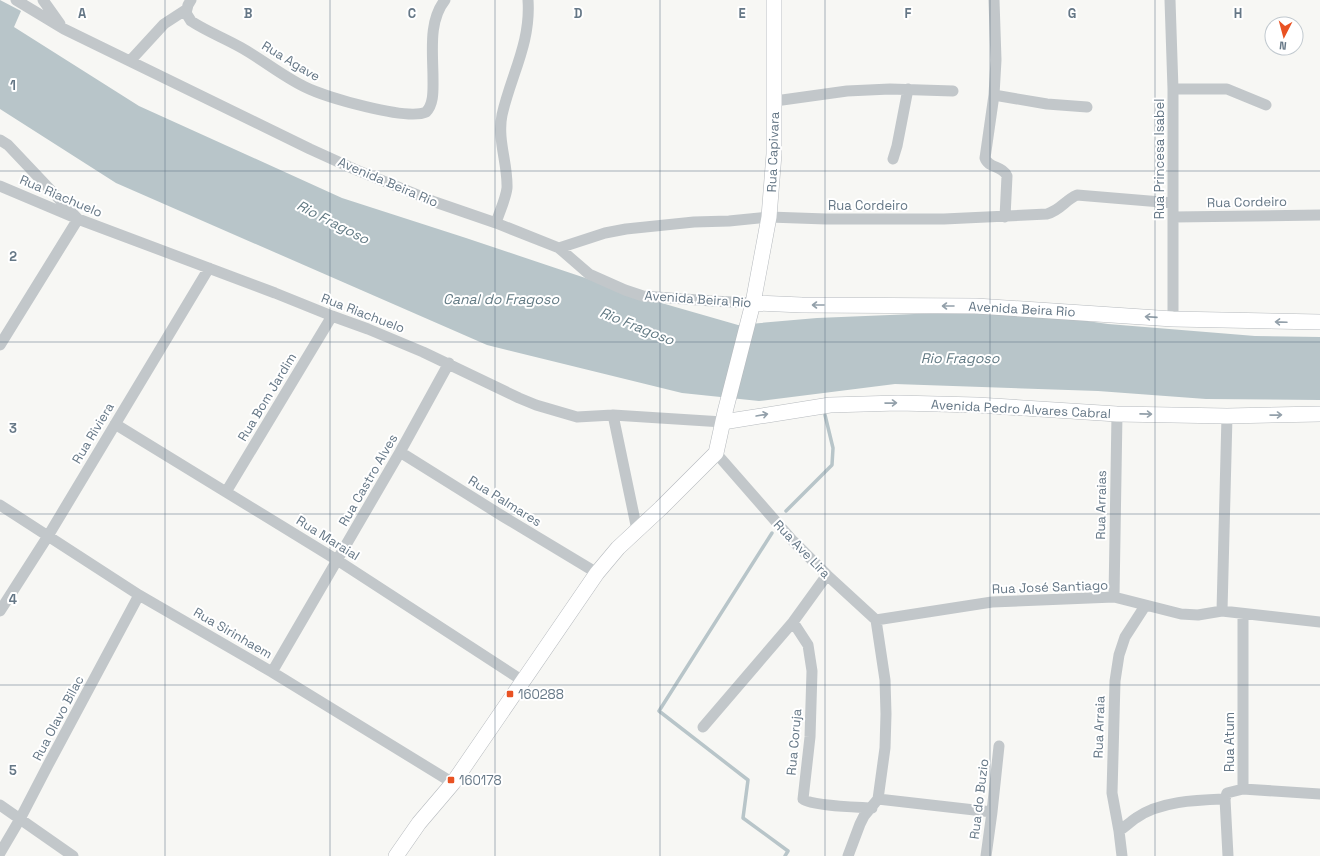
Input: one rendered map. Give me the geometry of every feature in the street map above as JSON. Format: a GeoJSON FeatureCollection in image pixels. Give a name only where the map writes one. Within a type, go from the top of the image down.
{"type":"FeatureCollection","features":[{"type":"Feature","properties":{"kind":"main road","name":"Rua Capivara"},"geometry":{"type":"LineString","coordinates":[[753,303],[769,217],[773,177],[775,101],[774,0]]}},
{"type":"Feature","properties":{"kind":"main road"},"geometry":{"type":"LineString","coordinates":[[396,856],[419,824],[453,783],[596,572],[618,548],[716,453],[748,318],[753,303]]}},
{"type":"Feature","properties":{"kind":"main road","name":"Avenida Beira Rio"},"geometry":{"type":"LineString","coordinates":[[753,303],[802,305],[976,306],[1173,319],[1320,322]]}},
{"type":"Feature","properties":{"kind":"main road","name":"Avenida Pedro Alvares Cabral"},"geometry":{"type":"LineString","coordinates":[[724,417],[830,404],[898,403],[977,405],[1117,414],[1227,416],[1320,414]]}},
{"type":"Feature","properties":{"kind":"street","name":"Avenida Beira Rio"},"geometry":{"type":"LineString","coordinates":[[43,0],[64,29]]}},
{"type":"Feature","properties":{"kind":"street","name":"Rua Agave"},"geometry":{"type":"LineString","coordinates":[[189,5],[186,16],[193,23],[242,48],[294,82],[317,93],[382,110],[416,114],[424,113],[429,109],[433,86],[433,31],[437,13],[446,0]]}},
{"type":"Feature","properties":{"kind":"street"},"geometry":{"type":"LineString","coordinates":[[496,223],[507,189],[504,153],[500,138],[502,116],[523,48],[529,17],[528,0]]}},
{"type":"Feature","properties":{"kind":"street"},"geometry":{"type":"LineString","coordinates":[[994,0],[996,60],[994,95],[985,158],[987,163],[1004,171],[1007,176],[1005,217]]}},
{"type":"Feature","properties":{"kind":"street","name":"Rua Princesa Isabel"},"geometry":{"type":"LineString","coordinates":[[1170,0],[1173,89],[1173,319]]}},
{"type":"Feature","properties":{"kind":"street","name":"Avenida Beira Rio"},"geometry":{"type":"LineString","coordinates":[[20,2],[64,29],[177,85],[348,166],[435,202],[496,223],[559,248],[589,274],[625,290],[643,296],[753,303]]}},
{"type":"Feature","properties":{"kind":"street"},"geometry":{"type":"LineString","coordinates":[[130,61],[164,24],[189,5]]}},
{"type":"Feature","properties":{"kind":"street"},"geometry":{"type":"LineString","coordinates":[[893,159],[908,89]]}},
{"type":"Feature","properties":{"kind":"street"},"geometry":{"type":"LineString","coordinates":[[775,101],[847,91],[908,89],[953,91]]}},
{"type":"Feature","properties":{"kind":"street"},"geometry":{"type":"LineString","coordinates":[[1173,89],[1227,89],[1266,105]]}},
{"type":"Feature","properties":{"kind":"street"},"geometry":{"type":"LineString","coordinates":[[994,95],[1048,104],[1087,107]]}},
{"type":"Feature","properties":{"kind":"street"},"geometry":{"type":"LineString","coordinates":[[0,140],[13,150],[78,219],[0,345]]}},
{"type":"Feature","properties":{"kind":"street","name":"Rua Riachuelo"},"geometry":{"type":"LineString","coordinates":[[0,186],[78,219],[375,332],[536,405],[577,417],[724,417]]}},
{"type":"Feature","properties":{"kind":"street","name":"Rua Cordeiro"},"geometry":{"type":"LineString","coordinates":[[559,248],[605,233],[626,229],[694,222],[729,221],[769,217],[906,219],[1005,217],[1047,214],[1058,210],[1072,197],[1078,194],[1173,203]]}},
{"type":"Feature","properties":{"kind":"street","name":"Rua Cordeiro"},"geometry":{"type":"LineString","coordinates":[[1174,217],[1320,215]]}},
{"type":"Feature","properties":{"kind":"street","name":"Rua Riviera"},"geometry":{"type":"LineString","coordinates":[[0,611],[48,536],[209,268]]}},
{"type":"Feature","properties":{"kind":"street","name":"Rua Bom Jardim"},"geometry":{"type":"LineString","coordinates":[[226,492],[332,316]]}},
{"type":"Feature","properties":{"kind":"street","name":"Rua Castro Alves"},"geometry":{"type":"LineString","coordinates":[[272,672],[400,452],[448,364]]}},
{"type":"Feature","properties":{"kind":"street","name":"Rua Arraias"},"geometry":{"type":"LineString","coordinates":[[1114,598],[1117,414]]}},
{"type":"Feature","properties":{"kind":"street"},"geometry":{"type":"LineString","coordinates":[[613,416],[637,530]]}},
{"type":"Feature","properties":{"kind":"street"},"geometry":{"type":"LineString","coordinates":[[1222,611],[1227,416]]}},
{"type":"Feature","properties":{"kind":"street","name":"Rua Maraial"},"geometry":{"type":"LineString","coordinates":[[115,424],[337,560],[523,681]]}},
{"type":"Feature","properties":{"kind":"street","name":"Rua Palmares"},"geometry":{"type":"LineString","coordinates":[[400,452],[596,572]]}},
{"type":"Feature","properties":{"kind":"street","name":"Rua Ave Lira"},"geometry":{"type":"LineString","coordinates":[[716,453],[777,525],[827,575],[876,620]]}},
{"type":"Feature","properties":{"kind":"street","name":"Rua Sirinhaem"},"geometry":{"type":"LineString","coordinates":[[0,505],[139,596],[272,672],[453,783]]}},
{"type":"Feature","properties":{"kind":"street"},"geometry":{"type":"LineString","coordinates":[[703,727],[793,622],[827,575]]}},
{"type":"Feature","properties":{"kind":"street","name":"Rua Olavo Bilac"},"geometry":{"type":"LineString","coordinates":[[0,852],[20,819],[51,758],[139,596]]}},
{"type":"Feature","properties":{"kind":"street","name":"Rua José Santiago"},"geometry":{"type":"LineString","coordinates":[[876,620],[992,602],[1114,598],[1171,613],[1191,615],[1222,611],[1320,622]]}},
{"type":"Feature","properties":{"kind":"street","name":"Rua Arraia"},"geometry":{"type":"LineString","coordinates":[[1122,856],[1111,781],[1115,681],[1119,655],[1125,637],[1145,606]]}},
{"type":"Feature","properties":{"kind":"street","name":"Rua Atum"},"geometry":{"type":"LineString","coordinates":[[1225,799],[1227,792],[1243,789],[1243,614]]}},
{"type":"Feature","properties":{"kind":"street"},"geometry":{"type":"LineString","coordinates":[[848,856],[864,816],[875,804],[884,748],[886,714],[885,680],[876,620]]}},
{"type":"Feature","properties":{"kind":"street","name":"Rua Coruja"},"geometry":{"type":"LineString","coordinates":[[793,622],[808,645],[812,671],[810,737],[803,799],[827,804],[875,804]]}},
{"type":"Feature","properties":{"kind":"street","name":"Rua do Buzio"},"geometry":{"type":"LineString","coordinates":[[986,856],[998,746]]}},
{"type":"Feature","properties":{"kind":"street"},"geometry":{"type":"LineString","coordinates":[[1243,789],[1320,794]]}},
{"type":"Feature","properties":{"kind":"street"},"geometry":{"type":"LineString","coordinates":[[1119,832],[1137,817],[1157,808],[1192,801],[1225,799],[1228,856]]}},
{"type":"Feature","properties":{"kind":"street"},"geometry":{"type":"LineString","coordinates":[[875,804],[992,812]]}},
{"type":"Feature","properties":{"kind":"street"},"geometry":{"type":"LineString","coordinates":[[0,805],[73,856]]}},
{"type":"Feature","properties":{"kind":"water","name":"Canal do Fragoso"},"geometry":{"type":"Polygon","coordinates":[[[0,0],[21,11],[14,27],[139,106],[342,198],[651,300],[738,325],[817,318],[1011,310],[1108,324],[1255,336],[1320,337],[1320,400],[1206,399],[1098,391],[895,384],[759,401],[682,393],[487,345],[116,183],[0,109],[0,0]]]}},
{"type":"Feature","properties":{"kind":"waterway"},"geometry":{"type":"LineString","coordinates":[[786,511],[832,465],[833,448],[825,415]]}},
{"type":"Feature","properties":{"kind":"waterway"},"geometry":{"type":"LineString","coordinates":[[772,533],[659,711],[748,780],[743,818],[788,851],[785,856]]}},
{"type":"Feature","properties":{"kind":"place","name":"160288"},"geometry":{"type":"Point","coordinates":[510,694]}},
{"type":"Feature","properties":{"kind":"place","name":"160178"},"geometry":{"type":"Point","coordinates":[451,780]}},
{"type":"Feature","properties":{"kind":"water label","name":"Rio Fragoso"},"geometry":{"type":"Point","coordinates":[333,222]}},
{"type":"Feature","properties":{"kind":"water label","name":"Rio Fragoso"},"geometry":{"type":"Point","coordinates":[637,326]}},
{"type":"Feature","properties":{"kind":"water label","name":"Rio Fragoso"},"geometry":{"type":"Point","coordinates":[960,358]}}]}
